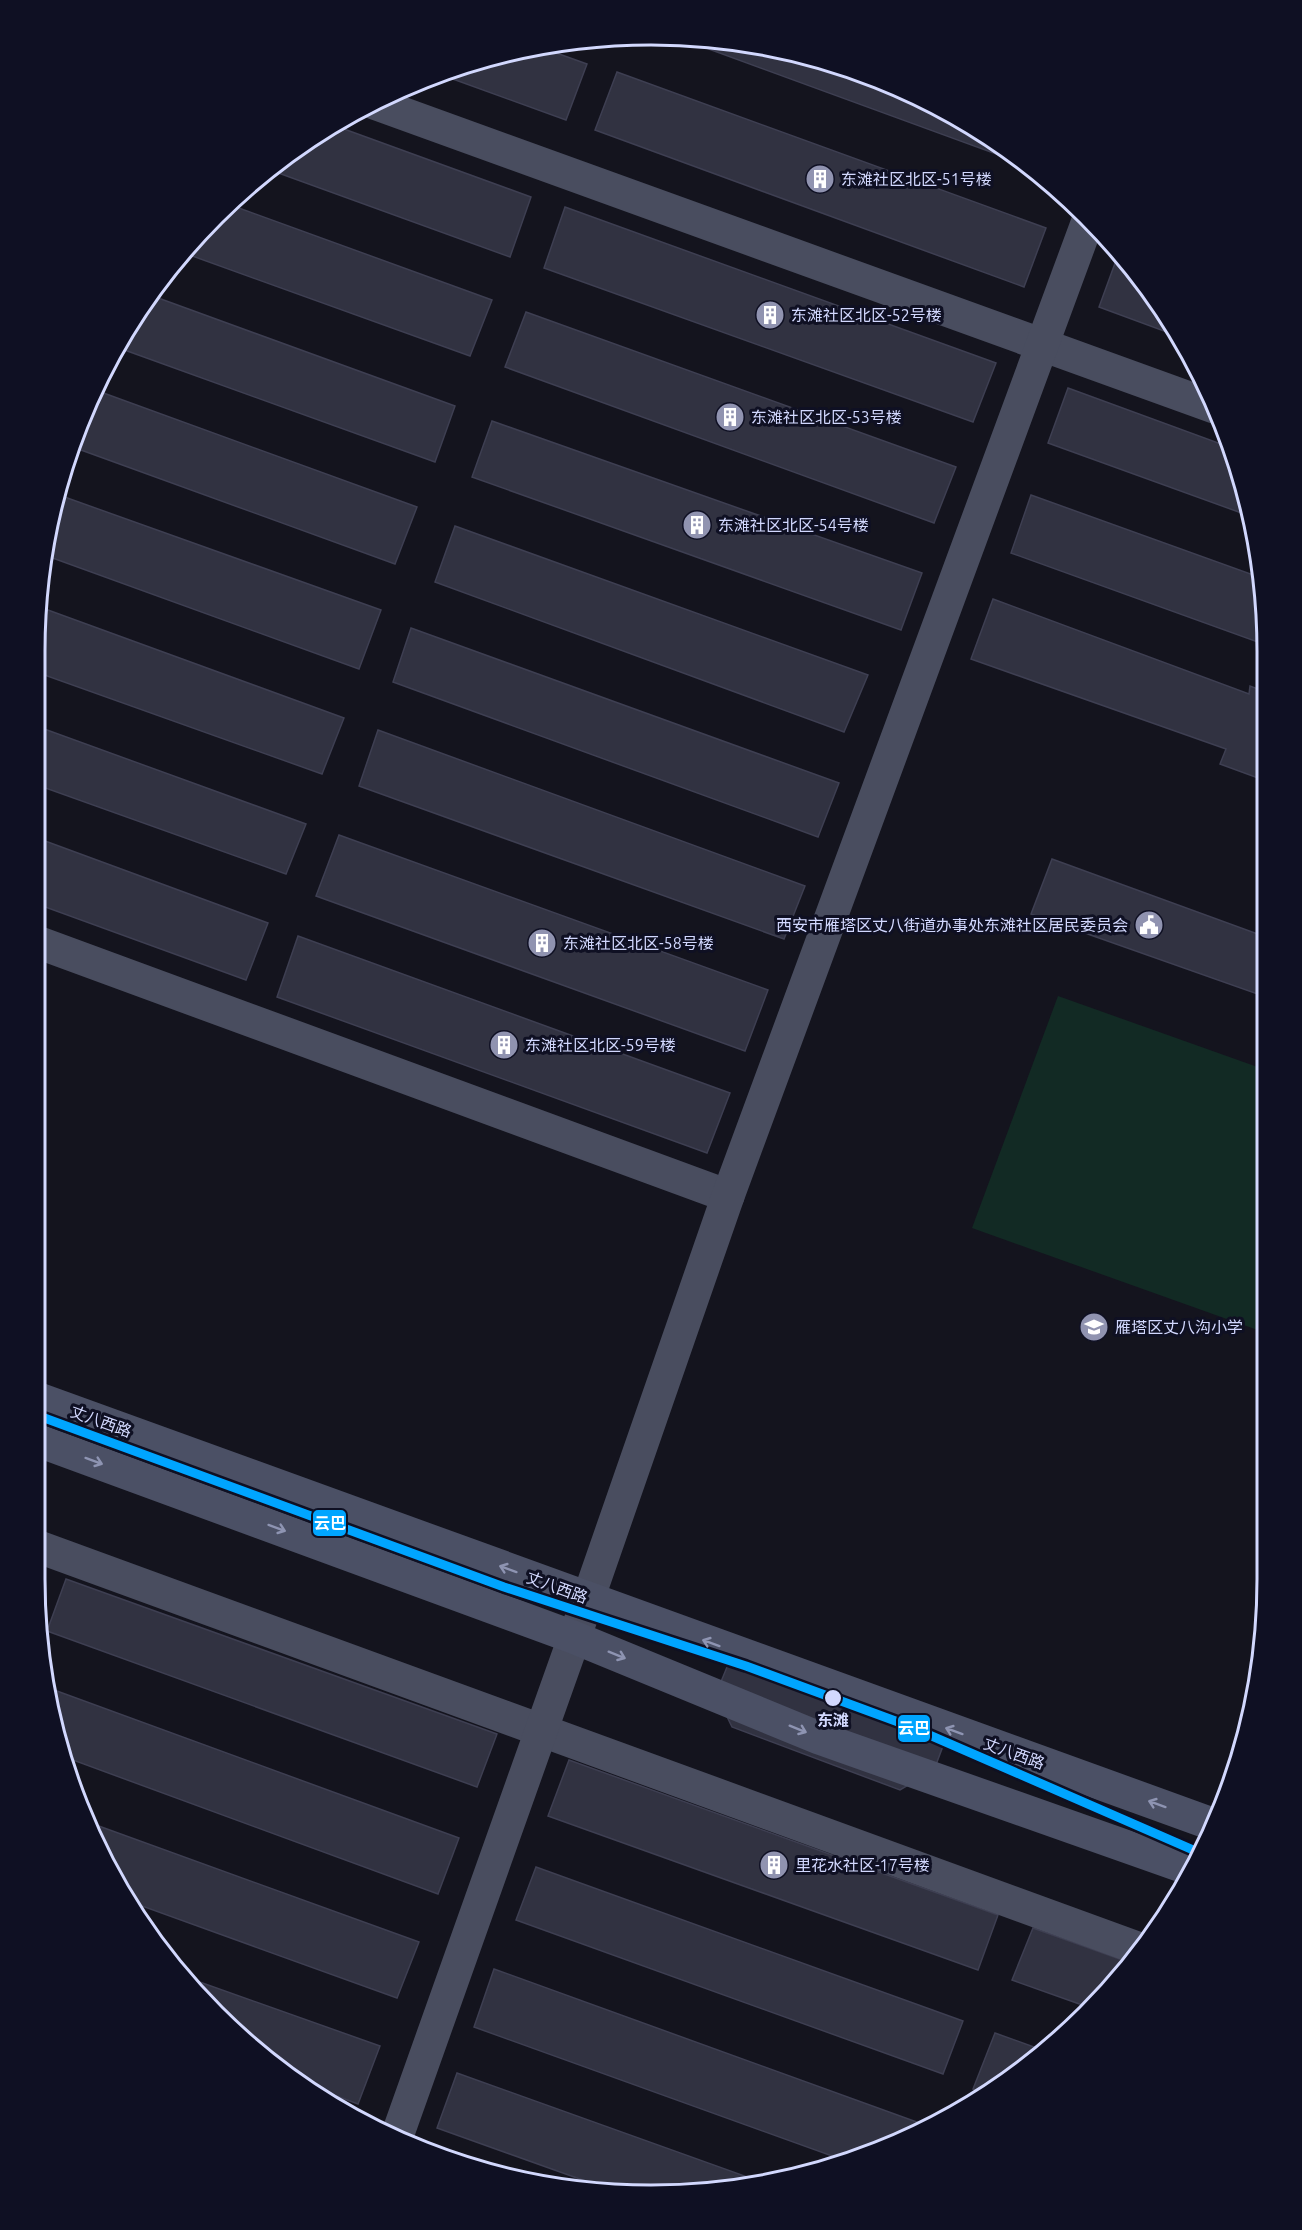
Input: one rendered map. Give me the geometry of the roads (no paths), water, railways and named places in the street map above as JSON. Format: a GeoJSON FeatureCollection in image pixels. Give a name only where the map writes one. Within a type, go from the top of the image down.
{"type":"FeatureCollection","features":[{"type":"Feature","properties":{"kind":"main road","name":"丈八西路"},"geometry":{"type":"LineString","coordinates":[[45,1401],[1206,1822]]}},
{"type":"Feature","properties":{"kind":"main road"},"geometry":{"type":"LineString","coordinates":[[45,1443],[573,1637],[819,1738],[1184,1867]]}},
{"type":"Feature","properties":{"kind":"street"},"geometry":{"type":"LineString","coordinates":[[383,107],[1204,403]]}},
{"type":"Feature","properties":{"kind":"street"},"geometry":{"type":"LineString","coordinates":[[399,2130],[728,1196],[1085,228]]}},
{"type":"Feature","properties":{"kind":"street"},"geometry":{"type":"LineString","coordinates":[[45,945],[728,1196]]}},
{"type":"Feature","properties":{"kind":"street"},"geometry":{"type":"LineString","coordinates":[[45,1549],[1133,1946]]}},
{"type":"Feature","properties":{"kind":"place","name":"东滩社区北区-51号楼"},"geometry":{"type":"Point","coordinates":[820,179]}},
{"type":"Feature","properties":{"kind":"place","name":"东滩社区北区-52号楼"},"geometry":{"type":"Point","coordinates":[770,315]}},
{"type":"Feature","properties":{"kind":"place","name":"东滩社区北区-53号楼"},"geometry":{"type":"Point","coordinates":[730,417]}},
{"type":"Feature","properties":{"kind":"place","name":"东滩社区北区-54号楼"},"geometry":{"type":"Point","coordinates":[697,525]}},
{"type":"Feature","properties":{"kind":"place","name":"西安市雁塔区丈八街道办事处东滩社区居民委员会"},"geometry":{"type":"Point","coordinates":[1149,925]}},
{"type":"Feature","properties":{"kind":"place","name":"东滩社区北区-58号楼"},"geometry":{"type":"Point","coordinates":[542,943]}},
{"type":"Feature","properties":{"kind":"place","name":"东滩社区北区-59号楼"},"geometry":{"type":"Point","coordinates":[504,1045]}},
{"type":"Feature","properties":{"kind":"place","name":"雁塔区丈八沟小学"},"geometry":{"type":"Point","coordinates":[1094,1327]}},
{"type":"Feature","properties":{"kind":"place","name":"东滩"},"geometry":{"type":"Point","coordinates":[833,1698]}},
{"type":"Feature","properties":{"kind":"place","name":"里花水社区-17号楼"},"geometry":{"type":"Point","coordinates":[774,1865]}}]}
